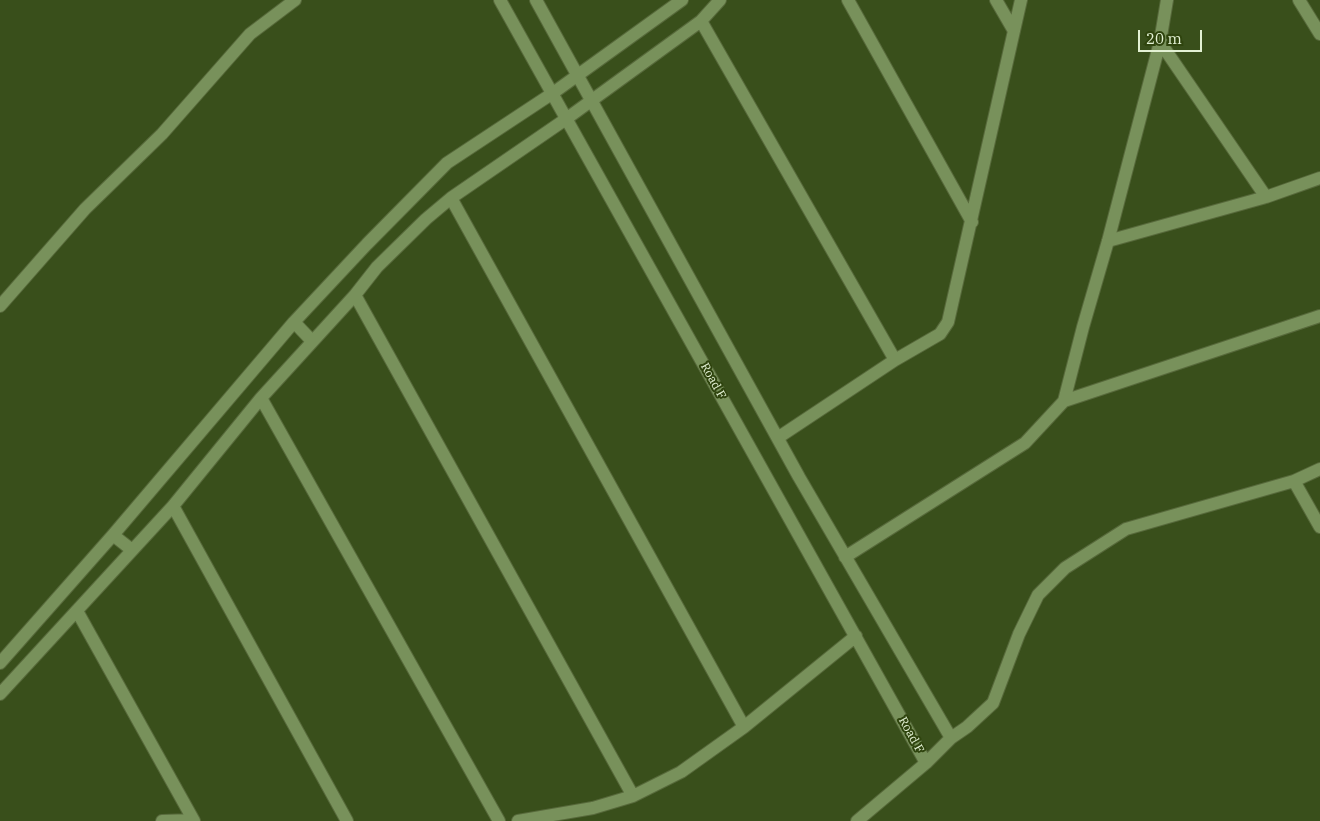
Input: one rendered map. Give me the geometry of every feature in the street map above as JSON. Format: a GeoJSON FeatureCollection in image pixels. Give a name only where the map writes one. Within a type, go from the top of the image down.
{"type":"FeatureCollection","features":[{"type":"Feature","properties":{"kind":"street"},"geometry":{"type":"LineString","coordinates":[[0,306],[85,209],[162,134],[250,34],[295,0]]}},
{"type":"Feature","properties":{"kind":"street","name":"Road F"},"geometry":{"type":"LineString","coordinates":[[500,0],[926,763]]}},
{"type":"Feature","properties":{"kind":"street"},"geometry":{"type":"LineString","coordinates":[[536,0],[800,477],[950,738]]}},
{"type":"Feature","properties":{"kind":"street"},"geometry":{"type":"LineString","coordinates":[[0,663],[294,322],[447,163],[553,93],[682,0]]}},
{"type":"Feature","properties":{"kind":"street"},"geometry":{"type":"LineString","coordinates":[[0,694],[173,506],[261,398],[355,295],[377,267],[426,219],[451,198],[566,119],[701,21],[720,0]]}},
{"type":"Feature","properties":{"kind":"street"},"geometry":{"type":"LineString","coordinates":[[848,0],[972,222]]}},
{"type":"Feature","properties":{"kind":"street"},"geometry":{"type":"LineString","coordinates":[[996,0],[1014,31]]}},
{"type":"Feature","properties":{"kind":"street"},"geometry":{"type":"LineString","coordinates":[[779,437],[895,360],[940,334],[948,322],[1021,0]]}},
{"type":"Feature","properties":{"kind":"street"},"geometry":{"type":"LineString","coordinates":[[846,557],[1025,443],[1064,401],[1160,42],[1168,0]]}},
{"type":"Feature","properties":{"kind":"street"},"geometry":{"type":"LineString","coordinates":[[1299,0],[1320,34]]}},
{"type":"Feature","properties":{"kind":"street"},"geometry":{"type":"LineString","coordinates":[[701,21],[895,360]]}},
{"type":"Feature","properties":{"kind":"street"},"geometry":{"type":"LineString","coordinates":[[1160,42],[1266,197]]}},
{"type":"Feature","properties":{"kind":"street"},"geometry":{"type":"LineString","coordinates":[[1108,241],[1266,197],[1320,178]]}},
{"type":"Feature","properties":{"kind":"street"},"geometry":{"type":"LineString","coordinates":[[451,198],[744,727]]}},
{"type":"Feature","properties":{"kind":"street"},"geometry":{"type":"LineString","coordinates":[[355,295],[634,796]]}},
{"type":"Feature","properties":{"kind":"street"},"geometry":{"type":"LineString","coordinates":[[1064,401],[1320,316]]}},
{"type":"Feature","properties":{"kind":"street"},"geometry":{"type":"LineString","coordinates":[[294,322],[312,341]]}},
{"type":"Feature","properties":{"kind":"street"},"geometry":{"type":"LineString","coordinates":[[261,398],[499,821]]}},
{"type":"Feature","properties":{"kind":"street"},"geometry":{"type":"LineString","coordinates":[[857,821],[926,763],[950,738],[967,727],[993,704],[1019,634],[1038,595],[1064,568],[1126,529],[1294,480],[1320,469]]}},
{"type":"Feature","properties":{"kind":"street"},"geometry":{"type":"LineString","coordinates":[[1294,480],[1320,526]]}},
{"type":"Feature","properties":{"kind":"street"},"geometry":{"type":"LineString","coordinates":[[173,506],[347,821]]}},
{"type":"Feature","properties":{"kind":"street"},"geometry":{"type":"LineString","coordinates":[[112,535],[132,550]]}},
{"type":"Feature","properties":{"kind":"street"},"geometry":{"type":"LineString","coordinates":[[77,611],[194,820],[162,821]]}},
{"type":"Feature","properties":{"kind":"street"},"geometry":{"type":"LineString","coordinates":[[518,821],[593,808],[634,796],[681,772],[744,727],[856,636]]}}]}
